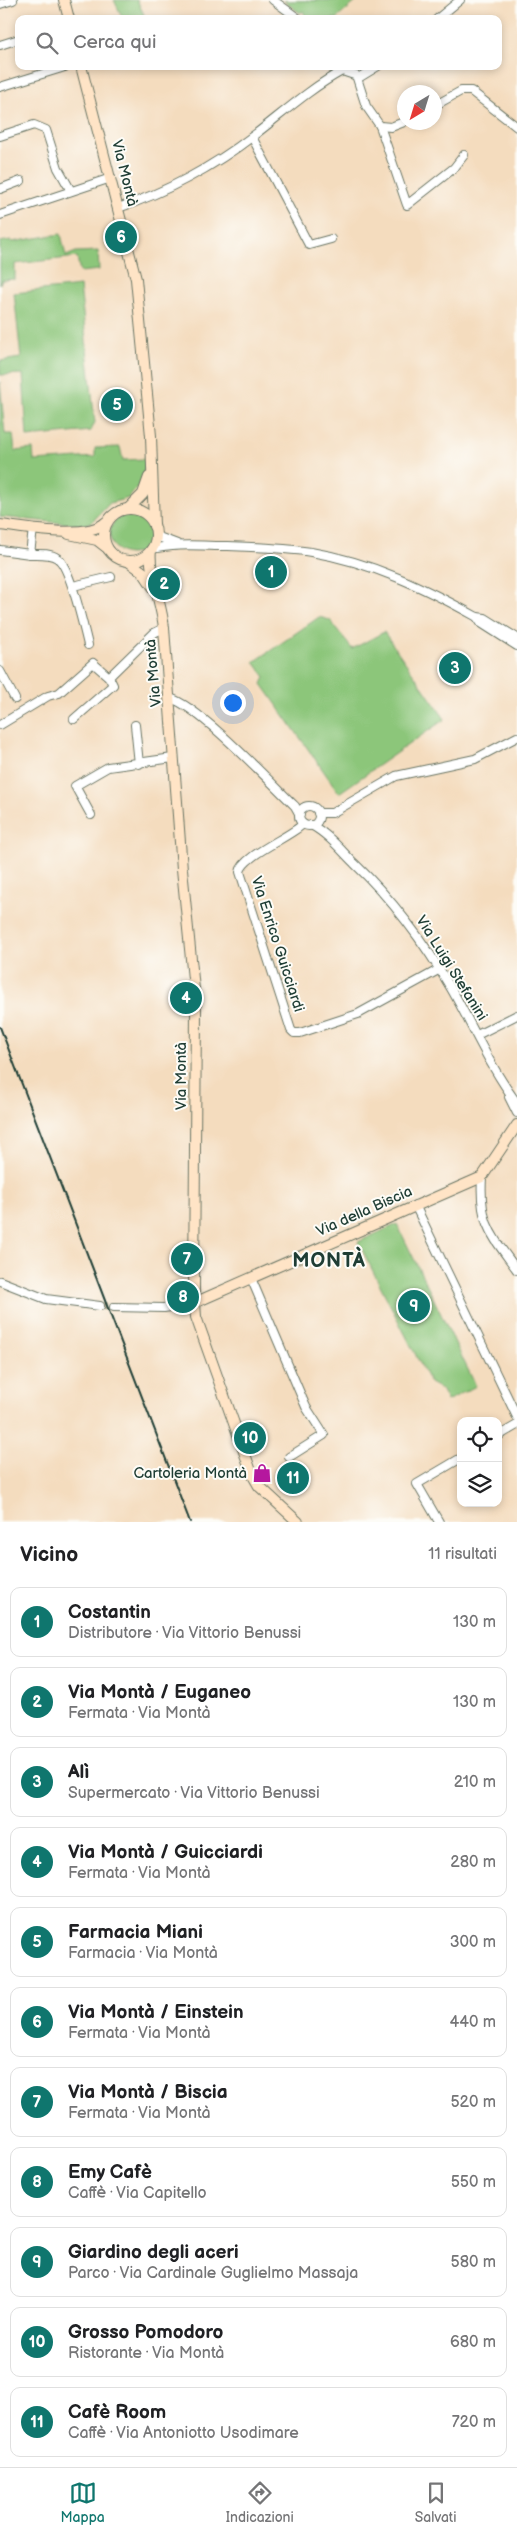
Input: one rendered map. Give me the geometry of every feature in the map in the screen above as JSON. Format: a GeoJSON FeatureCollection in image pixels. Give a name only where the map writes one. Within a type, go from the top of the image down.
{"type":"FeatureCollection","features":[{"type":"Feature","properties":{"kind":"main road"},"geometry":{"type":"LineString","coordinates":[[64,0],[68,15]]}},
{"type":"Feature","properties":{"kind":"main road","name":"Via Montà"},"geometry":{"type":"LineString","coordinates":[[82,70],[136,279],[140,308],[155,531],[150,562],[161,602],[164,628],[173,758],[196,1008],[194,1303],[196,1317],[250,1469],[259,1486],[298,1522]]}},
{"type":"Feature","properties":{"kind":"main road","name":"Via Montà"},"geometry":{"type":"LineString","coordinates":[[54,530],[94,530],[121,510],[128,509],[143,494],[152,467]]}},
{"type":"Feature","properties":{"kind":"main road"},"geometry":{"type":"LineString","coordinates":[[128,509],[135,509],[147,515],[155,531]]}},
{"type":"Feature","properties":{"kind":"main road"},"geometry":{"type":"LineString","coordinates":[[106,547],[104,530],[109,519]]}},
{"type":"Feature","properties":{"kind":"main road"},"geometry":{"type":"LineString","coordinates":[[0,525],[54,530]]}},
{"type":"Feature","properties":{"kind":"main road","name":"Via Montà"},"geometry":{"type":"LineString","coordinates":[[54,530],[98,540],[119,559],[128,561],[144,572],[161,602]]}},
{"type":"Feature","properties":{"kind":"main road"},"geometry":{"type":"LineString","coordinates":[[128,561],[141,559],[152,549]]}},
{"type":"Feature","properties":{"kind":"main road"},"geometry":{"type":"LineString","coordinates":[[482,1178],[517,1125]]}},
{"type":"Feature","properties":{"kind":"main road"},"geometry":{"type":"LineString","coordinates":[[505,1143],[517,1136]]}},
{"type":"Feature","properties":{"kind":"main road","name":"Via della Biscia"},"geometry":{"type":"LineString","coordinates":[[194,1303],[416,1205],[482,1178]]}},
{"type":"Feature","properties":{"kind":"street"},"geometry":{"type":"LineString","coordinates":[[0,4],[13,0]]}},
{"type":"Feature","properties":{"kind":"street"},"geometry":{"type":"LineString","coordinates":[[272,0],[293,15]]}},
{"type":"Feature","properties":{"kind":"street"},"geometry":{"type":"LineString","coordinates":[[442,15],[460,0]]}},
{"type":"Feature","properties":{"kind":"street"},"geometry":{"type":"LineString","coordinates":[[0,45],[15,40]]}},
{"type":"Feature","properties":{"kind":"street"},"geometry":{"type":"LineString","coordinates":[[0,87],[55,70]]}},
{"type":"Feature","properties":{"kind":"street"},"geometry":{"type":"LineString","coordinates":[[118,208],[192,174],[252,137],[339,70]]}},
{"type":"Feature","properties":{"kind":"street"},"geometry":{"type":"LineString","coordinates":[[345,70],[357,78],[366,106],[380,126],[407,205],[454,168],[464,156]]}},
{"type":"Feature","properties":{"kind":"street"},"geometry":{"type":"LineString","coordinates":[[357,78],[371,70]]}},
{"type":"Feature","properties":{"kind":"street"},"geometry":{"type":"LineString","coordinates":[[442,102],[461,91],[471,91],[517,127]]}},
{"type":"Feature","properties":{"kind":"street"},"geometry":{"type":"LineString","coordinates":[[380,126],[397,124]]}},
{"type":"Feature","properties":{"kind":"street"},"geometry":{"type":"LineString","coordinates":[[0,136],[34,125],[46,130],[58,168],[71,191]]}},
{"type":"Feature","properties":{"kind":"street"},"geometry":{"type":"LineString","coordinates":[[252,137],[309,245],[332,239]]}},
{"type":"Feature","properties":{"kind":"street"},"geometry":{"type":"LineString","coordinates":[[0,214],[111,178]]}},
{"type":"Feature","properties":{"kind":"street"},"geometry":{"type":"LineString","coordinates":[[0,189],[20,181]]}},
{"type":"Feature","properties":{"kind":"street"},"geometry":{"type":"LineString","coordinates":[[30,554],[33,529]]}},
{"type":"Feature","properties":{"kind":"street"},"geometry":{"type":"LineString","coordinates":[[155,531],[162,540],[186,546]]}},
{"type":"Feature","properties":{"kind":"street"},"geometry":{"type":"LineString","coordinates":[[152,549],[186,546],[290,549],[346,560],[396,576],[477,617],[485,618],[517,638]]}},
{"type":"Feature","properties":{"kind":"street"},"geometry":{"type":"LineString","coordinates":[[0,550],[52,556],[61,561],[73,586],[88,645]]}},
{"type":"Feature","properties":{"kind":"street"},"geometry":{"type":"LineString","coordinates":[[73,586],[111,577]]}},
{"type":"Feature","properties":{"kind":"street"},"geometry":{"type":"LineString","coordinates":[[477,617],[481,623],[517,646]]}},
{"type":"Feature","properties":{"kind":"street"},"geometry":{"type":"LineString","coordinates":[[109,677],[154,633],[164,628]]}},
{"type":"Feature","properties":{"kind":"street"},"geometry":{"type":"LineString","coordinates":[[0,725],[48,696],[59,693],[93,663],[109,677],[114,685],[74,719]]}},
{"type":"Feature","properties":{"kind":"street"},"geometry":{"type":"LineString","coordinates":[[0,671],[15,700]]}},
{"type":"Feature","properties":{"kind":"street"},"geometry":{"type":"LineString","coordinates":[[170,698],[183,704],[202,719],[299,810],[307,824],[318,816],[332,813],[396,776],[475,759],[517,737]]}},
{"type":"Feature","properties":{"kind":"street"},"geometry":{"type":"LineString","coordinates":[[135,725],[138,764]]}},
{"type":"Feature","properties":{"kind":"street"},"geometry":{"type":"LineString","coordinates":[[91,815],[75,786],[108,767],[173,758]]}},
{"type":"Feature","properties":{"kind":"street"},"geometry":{"type":"LineString","coordinates":[[299,810],[311,807],[318,816]]}},
{"type":"Feature","properties":{"kind":"street","name":"Via Luigi Stefanini"},"geometry":{"type":"LineString","coordinates":[[318,816],[325,834]]}},
{"type":"Feature","properties":{"kind":"street","name":"Via Luigi Stefanini"},"geometry":{"type":"LineString","coordinates":[[307,824],[325,834],[392,902],[440,969],[502,1081],[517,1113]]}},
{"type":"Feature","properties":{"kind":"street","name":"Via Enrico Guicciardi"},"geometry":{"type":"LineString","coordinates":[[307,824],[248,860],[240,868],[291,1030],[294,1033],[300,1033],[358,1014],[440,969]]}},
{"type":"Feature","properties":{"kind":"street"},"geometry":{"type":"LineString","coordinates":[[477,1035],[517,1014]]}},
{"type":"Feature","properties":{"kind":"street","name":"Via Luigi Stefanini"},"geometry":{"type":"LineString","coordinates":[[502,1081],[517,1103]]}},
{"type":"Feature","properties":{"kind":"street"},"geometry":{"type":"LineString","coordinates":[[482,1178],[480,1202],[487,1226],[517,1270]]}},
{"type":"Feature","properties":{"kind":"street"},"geometry":{"type":"LineString","coordinates":[[416,1205],[517,1417]]}},
{"type":"Feature","properties":{"kind":"street"},"geometry":{"type":"LineString","coordinates":[[251,1278],[306,1407],[324,1435],[289,1457]]}},
{"type":"Feature","properties":{"kind":"street"},"geometry":{"type":"LineString","coordinates":[[0,1281],[46,1299],[100,1306]]}},
{"type":"Feature","properties":{"kind":"street"},"geometry":{"type":"LineString","coordinates":[[114,1307],[164,1308],[194,1303]]}},
{"type":"Feature","properties":{"kind":"street"},"geometry":{"type":"LineString","coordinates":[[502,1434],[517,1425]]}},
{"type":"Feature","properties":{"kind":"street"},"geometry":{"type":"LineString","coordinates":[[439,1522],[417,1484],[457,1460]]}},
{"type":"Feature","properties":{"kind":"green space"},"geometry":{"type":"Polygon","coordinates":[[[114,0],[137,0],[144,15],[121,15],[114,0]]]}},
{"type":"Feature","properties":{"kind":"green space"},"geometry":{"type":"Polygon","coordinates":[[[358,0],[341,15],[305,15],[303,11],[300,13],[284,1],[358,0]]]}},
{"type":"Feature","properties":{"kind":"green space"},"geometry":{"type":"Polygon","coordinates":[[[61,234],[66,256],[76,252],[98,251],[99,270],[80,272],[77,257],[15,264],[15,279],[2,280],[0,284],[0,242],[11,240],[12,242],[61,234]]]}},
{"type":"Feature","properties":{"kind":"green space"},"geometry":{"type":"Polygon","coordinates":[[[80,286],[95,422],[91,431],[27,437],[23,374],[0,375],[0,361],[21,358],[14,293],[80,286]]]}},
{"type":"Feature","properties":{"kind":"green space"},"geometry":{"type":"Polygon","coordinates":[[[0,382],[5,434],[13,434],[15,451],[33,449],[34,461],[95,457],[95,448],[120,447],[123,460],[144,459],[147,463],[139,485],[129,498],[110,503],[92,522],[82,525],[0,517],[0,382]]]}},
{"type":"Feature","properties":{"kind":"green space"},"geometry":{"type":"Polygon","coordinates":[[[134,514],[141,517],[147,523],[150,534],[149,542],[141,551],[134,554],[126,554],[119,551],[111,542],[110,530],[113,523],[122,515],[134,514]]]}},
{"type":"Feature","properties":{"kind":"green space"},"geometry":{"type":"Polygon","coordinates":[[[319,617],[330,620],[352,649],[384,632],[445,719],[339,793],[262,684],[265,677],[254,662],[319,617]]]}},
{"type":"Feature","properties":{"kind":"green space"},"geometry":{"type":"Polygon","coordinates":[[[397,1224],[476,1386],[447,1401],[441,1389],[430,1383],[358,1242],[397,1224]]]}},
{"type":"Feature","properties":{"kind":"tunnel"},"geometry":{"type":"LineString","coordinates":[[100,1306],[114,1307]]}},
{"type":"Feature","properties":{"kind":"railway"},"geometry":{"type":"LineString","coordinates":[[0,1027],[190,1522]]}},
{"type":"Feature","properties":{"kind":"place","name":"Via Montà / Einstein"},"geometry":{"type":"Point","coordinates":[121,237]}},
{"type":"Feature","properties":{"kind":"place","name":"Farmacia Miani"},"geometry":{"type":"Point","coordinates":[117,405]}},
{"type":"Feature","properties":{"kind":"place","name":"Costantin"},"geometry":{"type":"Point","coordinates":[271,572]}},
{"type":"Feature","properties":{"kind":"place","name":"Via Montà / Euganeo"},"geometry":{"type":"Point","coordinates":[164,584]}},
{"type":"Feature","properties":{"kind":"place","name":"Alì"},"geometry":{"type":"Point","coordinates":[455,668]}},
{"type":"Feature","properties":{"kind":"place","name":"Via Montà / Guicciardi"},"geometry":{"type":"Point","coordinates":[186,998]}},
{"type":"Feature","properties":{"kind":"place","name":"Via Montà / Biscia"},"geometry":{"type":"Point","coordinates":[187,1259]}},
{"type":"Feature","properties":{"kind":"place","name":"Emy Cafè"},"geometry":{"type":"Point","coordinates":[183,1297]}},
{"type":"Feature","properties":{"kind":"place","name":"Giardino degli aceri"},"geometry":{"type":"Point","coordinates":[414,1306]}},
{"type":"Feature","properties":{"kind":"place","name":"Grosso Pomodoro"},"geometry":{"type":"Point","coordinates":[250,1438]}},
{"type":"Feature","properties":{"kind":"place","name":"Cartoleria Montà"},"geometry":{"type":"Point","coordinates":[262,1473]}},
{"type":"Feature","properties":{"kind":"place","name":"Cafè Room"},"geometry":{"type":"Point","coordinates":[293,1478]}},
{"type":"Feature","properties":{"kind":"district","name":"MONTÀ"},"geometry":{"type":"Point","coordinates":[329,1260]}}]}
